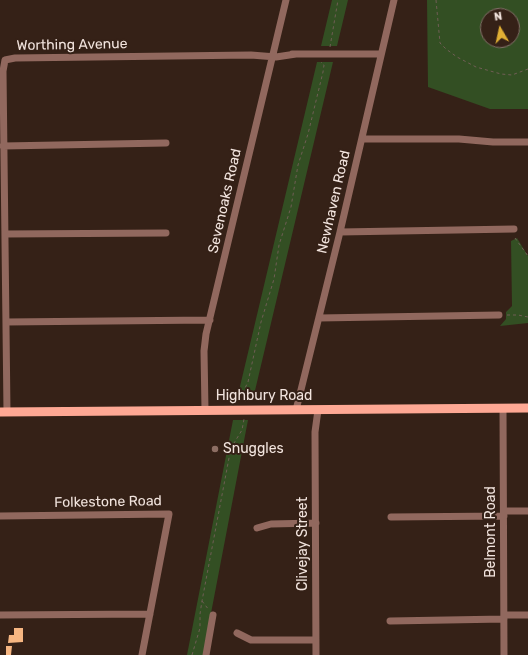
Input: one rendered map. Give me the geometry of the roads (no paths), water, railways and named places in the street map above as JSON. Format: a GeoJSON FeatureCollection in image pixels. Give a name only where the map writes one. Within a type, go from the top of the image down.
{"type":"FeatureCollection","features":[{"type":"Feature","properties":{"kind":"main road","name":"Highbury Road"},"geometry":{"type":"LineString","coordinates":[[3,412],[528,408]]}},
{"type":"Feature","properties":{"kind":"street","name":"Sevenoaks Road"},"geometry":{"type":"LineString","coordinates":[[205,410],[204,352],[206,334],[286,0]]}},
{"type":"Feature","properties":{"kind":"street","name":"Newhaven Road"},"geometry":{"type":"LineString","coordinates":[[296,410],[340,232],[394,0]]}},
{"type":"Feature","properties":{"kind":"street","name":"Worthing Avenue"},"geometry":{"type":"LineString","coordinates":[[3,412],[6,322],[2,156],[3,71],[5,60],[15,58],[381,54]]}},
{"type":"Feature","properties":{"kind":"street"},"geometry":{"type":"LineString","coordinates":[[362,139],[459,139],[493,142],[528,142]]}},
{"type":"Feature","properties":{"kind":"street"},"geometry":{"type":"LineString","coordinates":[[3,146],[166,143]]}},
{"type":"Feature","properties":{"kind":"street"},"geometry":{"type":"LineString","coordinates":[[340,232],[514,229]]}},
{"type":"Feature","properties":{"kind":"street"},"geometry":{"type":"LineString","coordinates":[[5,234],[166,233]]}},
{"type":"Feature","properties":{"kind":"street"},"geometry":{"type":"LineString","coordinates":[[319,318],[502,315]]}},
{"type":"Feature","properties":{"kind":"street"},"geometry":{"type":"LineString","coordinates":[[6,322],[210,320]]}},
{"type":"Feature","properties":{"kind":"street","name":"Belmont Road"},"geometry":{"type":"LineString","coordinates":[[503,408],[504,655]]}},
{"type":"Feature","properties":{"kind":"street","name":"Clivejay Street"},"geometry":{"type":"LineString","coordinates":[[315,410],[316,655]]}},
{"type":"Feature","properties":{"kind":"street"},"geometry":{"type":"LineString","coordinates":[[391,516],[528,511]]}},
{"type":"Feature","properties":{"kind":"street","name":"Folkestone Road"},"geometry":{"type":"LineString","coordinates":[[0,516],[169,514],[142,655]]}},
{"type":"Feature","properties":{"kind":"street"},"geometry":{"type":"LineString","coordinates":[[257,528],[271,524],[316,523]]}},
{"type":"Feature","properties":{"kind":"street"},"geometry":{"type":"LineString","coordinates":[[0,615],[150,614]]}},
{"type":"Feature","properties":{"kind":"street"},"geometry":{"type":"LineString","coordinates":[[206,655],[213,615]]}},
{"type":"Feature","properties":{"kind":"street"},"geometry":{"type":"LineString","coordinates":[[390,621],[528,615]]}},
{"type":"Feature","properties":{"kind":"street"},"geometry":{"type":"LineString","coordinates":[[237,633],[251,640],[316,640]]}},
{"type":"Feature","properties":{"kind":"place","name":"Snuggles"},"geometry":{"type":"Point","coordinates":[215,449]}}]}
